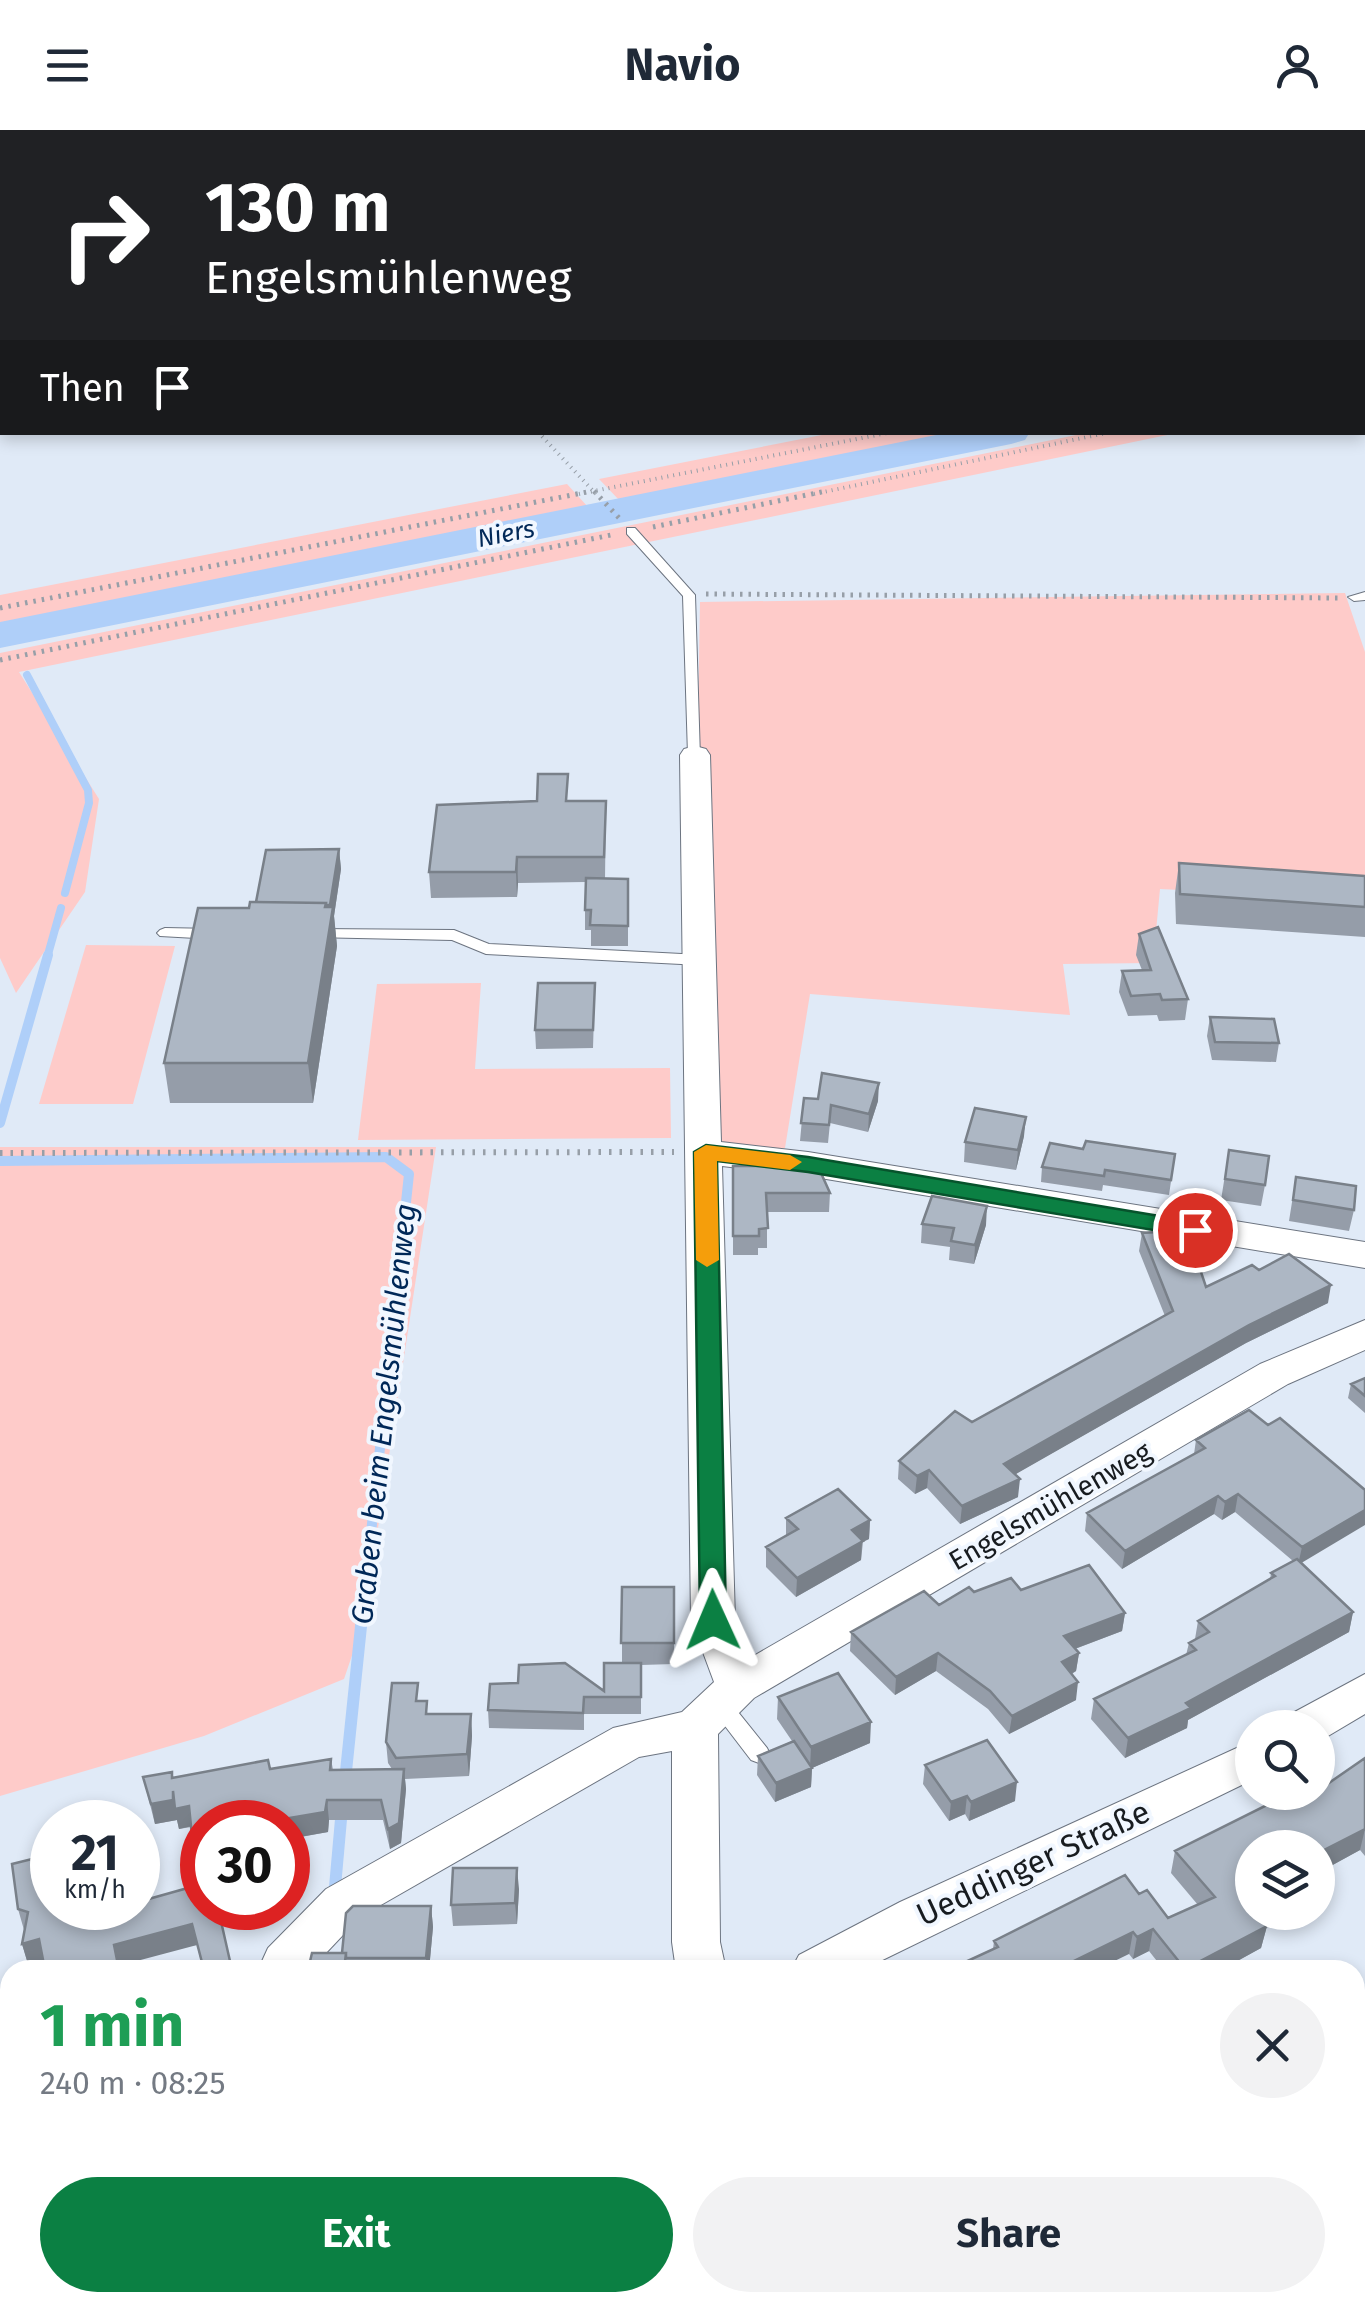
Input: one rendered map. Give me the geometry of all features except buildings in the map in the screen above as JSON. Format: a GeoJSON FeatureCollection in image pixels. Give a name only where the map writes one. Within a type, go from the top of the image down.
{"type":"FeatureCollection","features":[{"type":"Feature","properties":{"kind":"street"},"geometry":{"type":"LineString","coordinates":[[695,755],[717,1705],[696,1942],[699,1960]]}},
{"type":"Feature","properties":{"kind":"street"},"geometry":{"type":"LineString","coordinates":[[706,1152],[808,1164],[1365,1255]]}},
{"type":"Feature","properties":{"kind":"street","name":"Engelsmühlenweg"},"geometry":{"type":"LineString","coordinates":[[287,1960],[343,1903],[628,1741],[717,1705],[1274,1374],[1365,1334]]}},
{"type":"Feature","properties":{"kind":"street"},"geometry":{"type":"LineString","coordinates":[[1335,1710],[1365,1692]]}},
{"type":"Feature","properties":{"kind":"street","name":"Ueddinger Straße"},"geometry":{"type":"LineString","coordinates":[[835,1960],[917,1917],[1235,1767]]}},
{"type":"Feature","properties":{"kind":"lane"},"geometry":{"type":"LineString","coordinates":[[631,531],[690,594],[695,755]]}},
{"type":"Feature","properties":{"kind":"lane"},"geometry":{"type":"LineString","coordinates":[[165,933],[223,934]]}},
{"type":"Feature","properties":{"kind":"lane"},"geometry":{"type":"LineString","coordinates":[[300,934],[454,935],[486,950],[701,960]]}},
{"type":"Feature","properties":{"kind":"lane"},"geometry":{"type":"LineString","coordinates":[[717,1705],[759,1754]]}},
{"type":"Feature","properties":{"kind":"path"},"geometry":{"type":"LineString","coordinates":[[541,435],[631,531]]}},
{"type":"Feature","properties":{"kind":"path"},"geometry":{"type":"LineString","coordinates":[[0,608],[877,435]]}},
{"type":"Feature","properties":{"kind":"path"},"geometry":{"type":"LineString","coordinates":[[0,662],[1095,435]]}},
{"type":"Feature","properties":{"kind":"path"},"geometry":{"type":"LineString","coordinates":[[690,594],[1360,596]]}},
{"type":"Feature","properties":{"kind":"path"},"geometry":{"type":"LineString","coordinates":[[0,1153],[706,1152]]}},
{"type":"Feature","properties":{"kind":"shaded area"},"geometry":{"type":"Polygon","coordinates":[[[822,435],[951,435],[620,501],[599,479],[822,435]]]}},
{"type":"Feature","properties":{"kind":"shaded area"},"geometry":{"type":"Polygon","coordinates":[[[1076,435],[1167,435],[19,672],[99,799],[85,892],[16,993],[0,958],[0,653],[1076,435]]]}},
{"type":"Feature","properties":{"kind":"shaded area"},"geometry":{"type":"Polygon","coordinates":[[[567,484],[588,507],[0,623],[0,595],[567,484]]]}},
{"type":"Feature","properties":{"kind":"shaded area"},"geometry":{"type":"Polygon","coordinates":[[[1345,593],[1365,652],[1365,899],[1160,889],[1153,963],[1063,964],[1070,1015],[810,994],[785,1148],[691,1148],[700,602],[1345,593]]]}},
{"type":"Feature","properties":{"kind":"shaded area"},"geometry":{"type":"Polygon","coordinates":[[[86,945],[175,946],[133,1104],[39,1104],[86,945]]]}},
{"type":"Feature","properties":{"kind":"shaded area"},"geometry":{"type":"Polygon","coordinates":[[[481,983],[475,1069],[670,1068],[671,1138],[358,1140],[377,984],[481,983]]]}},
{"type":"Feature","properties":{"kind":"shaded area"},"geometry":{"type":"Polygon","coordinates":[[[0,1147],[436,1147],[364,1620],[344,1679],[204,1736],[0,1796],[0,1147]]]}},
{"type":"Feature","properties":{"kind":"waterway","name":"Niers"},"geometry":{"type":"LineString","coordinates":[[0,635],[996,435]]}},
{"type":"Feature","properties":{"kind":"waterway","name":"Graben beim Engelsmühlenweg"},"geometry":{"type":"LineString","coordinates":[[27,675],[88,790],[89,803],[65,893]]}},
{"type":"Feature","properties":{"kind":"waterway","name":"Graben beim Engelsmühlenweg"},"geometry":{"type":"LineString","coordinates":[[47,958],[61,908]]}},
{"type":"Feature","properties":{"kind":"waterway","name":"Graben beim Engelsmühlenweg"},"geometry":{"type":"LineString","coordinates":[[0,1123],[48,955]]}},
{"type":"Feature","properties":{"kind":"waterway","name":"Graben beim Engelsmühlenweg"},"geometry":{"type":"LineString","coordinates":[[0,1161],[386,1157],[409,1174],[369,1552]]}},
{"type":"Feature","properties":{"kind":"waterway","name":"Graben beim Engelsmühlenweg"},"geometry":{"type":"LineString","coordinates":[[345,1781],[369,1549]]}},
{"type":"Feature","properties":{"kind":"waterway","name":"Graben beim Engelsmühlenweg"},"geometry":{"type":"LineString","coordinates":[[335,1887],[342,1808]]}},
{"type":"Feature","properties":{"kind":"slow traffic"},"geometry":{"type":"LineString","coordinates":[[707,1260],[706,1152],[790,1162]]}},
{"type":"Feature","properties":{"kind":"route"},"geometry":{"type":"LineString","coordinates":[[713,1620],[706,1152],[808,1164],[1195,1230]]}}]}
